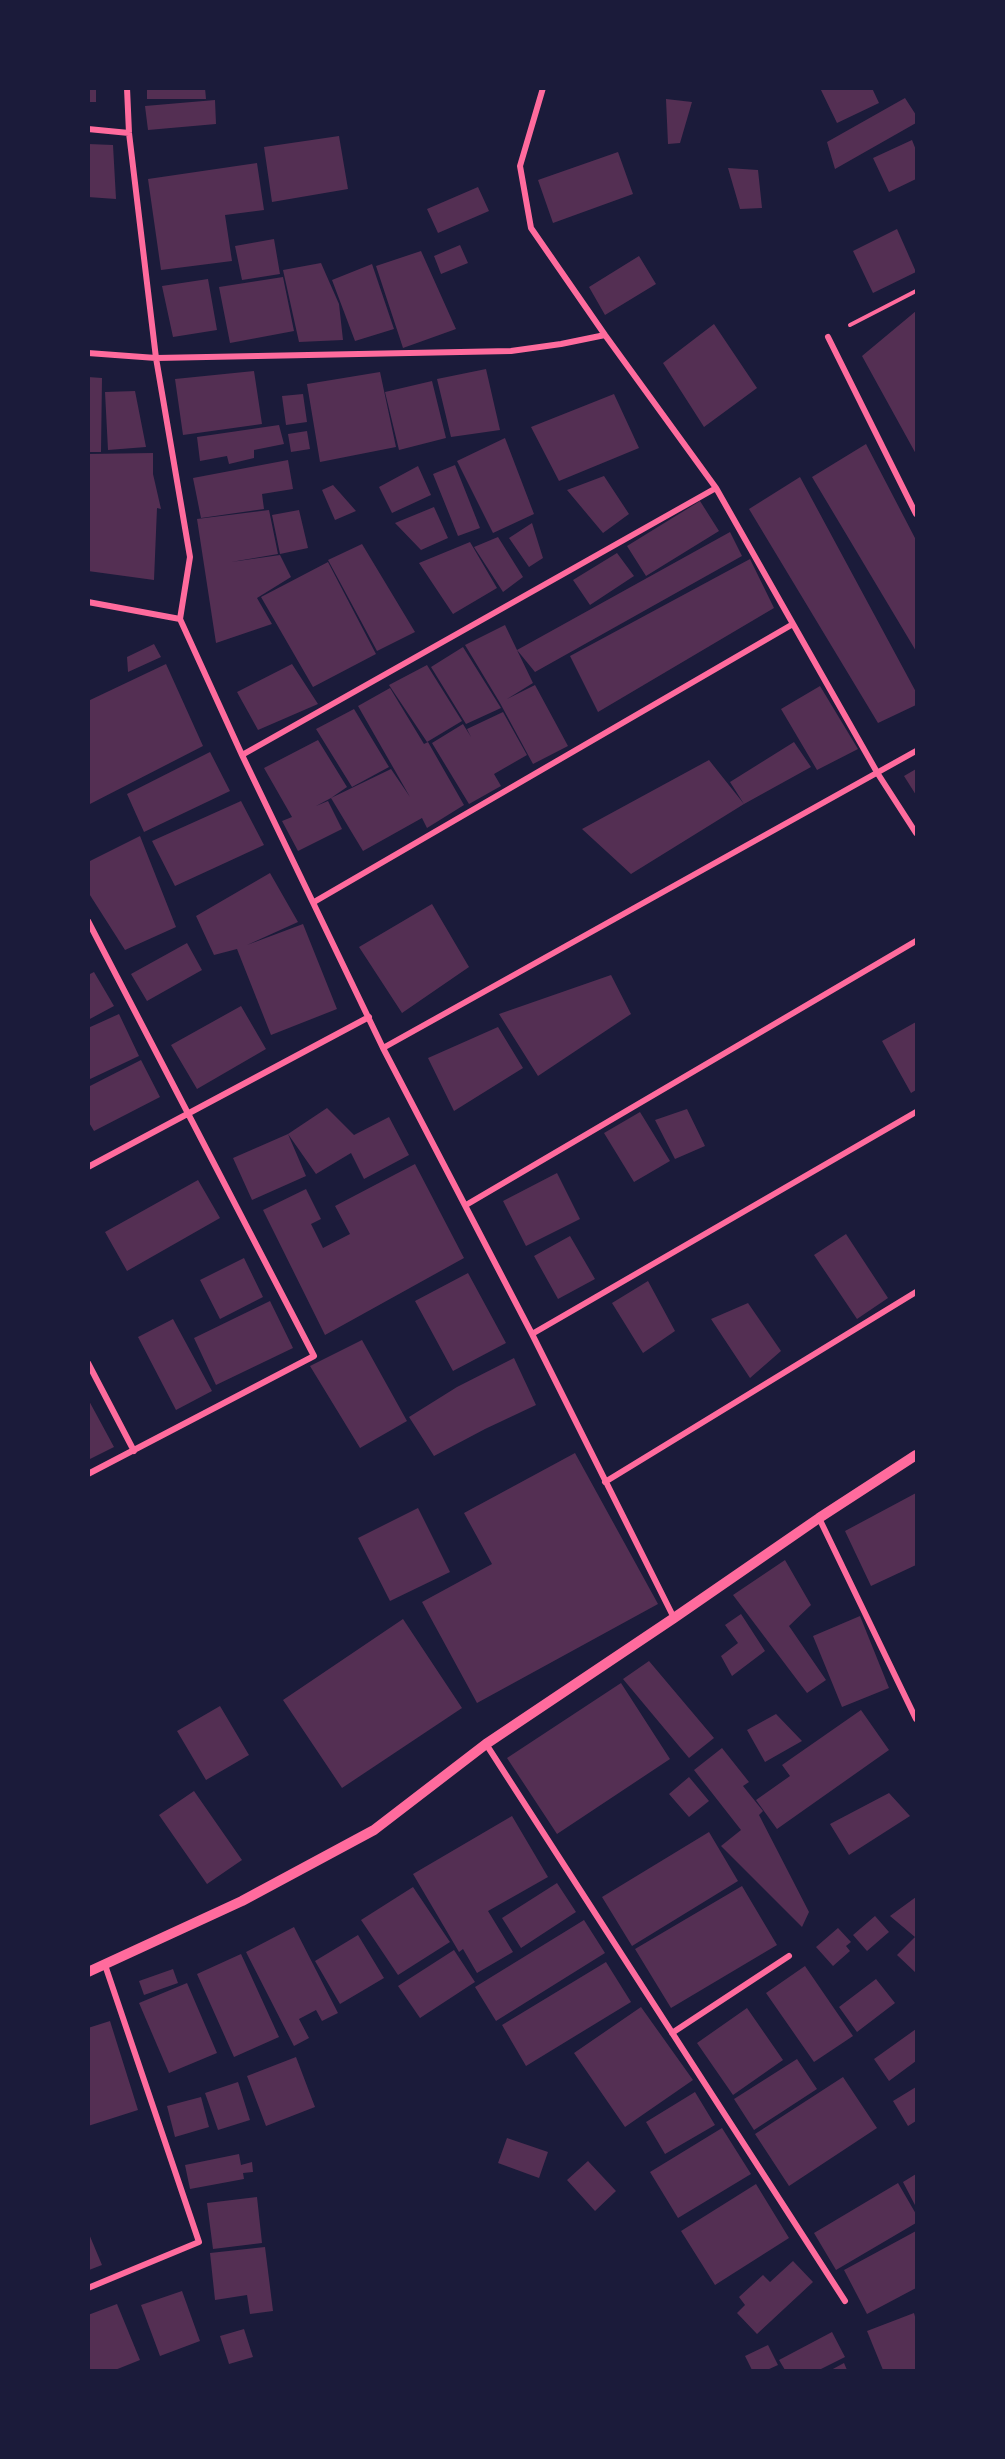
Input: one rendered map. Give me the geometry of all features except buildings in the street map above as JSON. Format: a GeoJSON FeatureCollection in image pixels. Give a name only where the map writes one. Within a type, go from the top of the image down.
{"type":"FeatureCollection","features":[{"type":"Feature","properties":{"kind":"street"},"geometry":{"type":"LineString","coordinates":[[127,88],[129,133],[156,358],[190,557],[180,619],[242,755],[383,1048],[532,1334],[674,1618]]}},
{"type":"Feature","properties":{"kind":"street"},"geometry":{"type":"LineString","coordinates":[[543,88],[520,166],[531,228],[716,488],[878,774],[916,833]]}},
{"type":"Feature","properties":{"kind":"street"},"geometry":{"type":"LineString","coordinates":[[88,129],[129,133]]}},
{"type":"Feature","properties":{"kind":"street"},"geometry":{"type":"LineString","coordinates":[[88,353],[156,358],[511,351],[605,335]]}},
{"type":"Feature","properties":{"kind":"street"},"geometry":{"type":"LineString","coordinates":[[828,337],[916,514]]}},
{"type":"Feature","properties":{"kind":"street"},"geometry":{"type":"LineString","coordinates":[[242,755],[716,488]]}},
{"type":"Feature","properties":{"kind":"street"},"geometry":{"type":"LineString","coordinates":[[88,602],[180,619]]}},
{"type":"Feature","properties":{"kind":"street"},"geometry":{"type":"LineString","coordinates":[[314,902],[793,624]]}},
{"type":"Feature","properties":{"kind":"street"},"geometry":{"type":"LineString","coordinates":[[383,1048],[916,751]]}},
{"type":"Feature","properties":{"kind":"street"},"geometry":{"type":"LineString","coordinates":[[88,921],[314,1356],[88,1474]]}},
{"type":"Feature","properties":{"kind":"street"},"geometry":{"type":"LineString","coordinates":[[466,1205],[916,941]]}},
{"type":"Feature","properties":{"kind":"street"},"geometry":{"type":"LineString","coordinates":[[88,1167],[369,1017]]}},
{"type":"Feature","properties":{"kind":"street"},"geometry":{"type":"LineString","coordinates":[[532,1334],[916,1112]]}},
{"type":"Feature","properties":{"kind":"street"},"geometry":{"type":"LineString","coordinates":[[605,1482],[916,1292]]}},
{"type":"Feature","properties":{"kind":"street"},"geometry":{"type":"LineString","coordinates":[[88,1363],[134,1451]]}},
{"type":"Feature","properties":{"kind":"street"},"geometry":{"type":"LineString","coordinates":[[88,1972],[242,1901],[374,1830],[486,1744],[819,1518],[916,1455]]}},
{"type":"Feature","properties":{"kind":"street"},"geometry":{"type":"LineString","coordinates":[[819,1518],[916,1719]]}},
{"type":"Feature","properties":{"kind":"street"},"geometry":{"type":"LineString","coordinates":[[486,1744],[845,2301]]}},
{"type":"Feature","properties":{"kind":"street"},"geometry":{"type":"LineString","coordinates":[[672,2033],[789,1956]]}},
{"type":"Feature","properties":{"kind":"street"},"geometry":{"type":"LineString","coordinates":[[88,2288],[199,2242],[105,1965]]}},
{"type":"Feature","properties":{"kind":"path"},"geometry":{"type":"LineString","coordinates":[[828,337],[916,291]]}}]}
